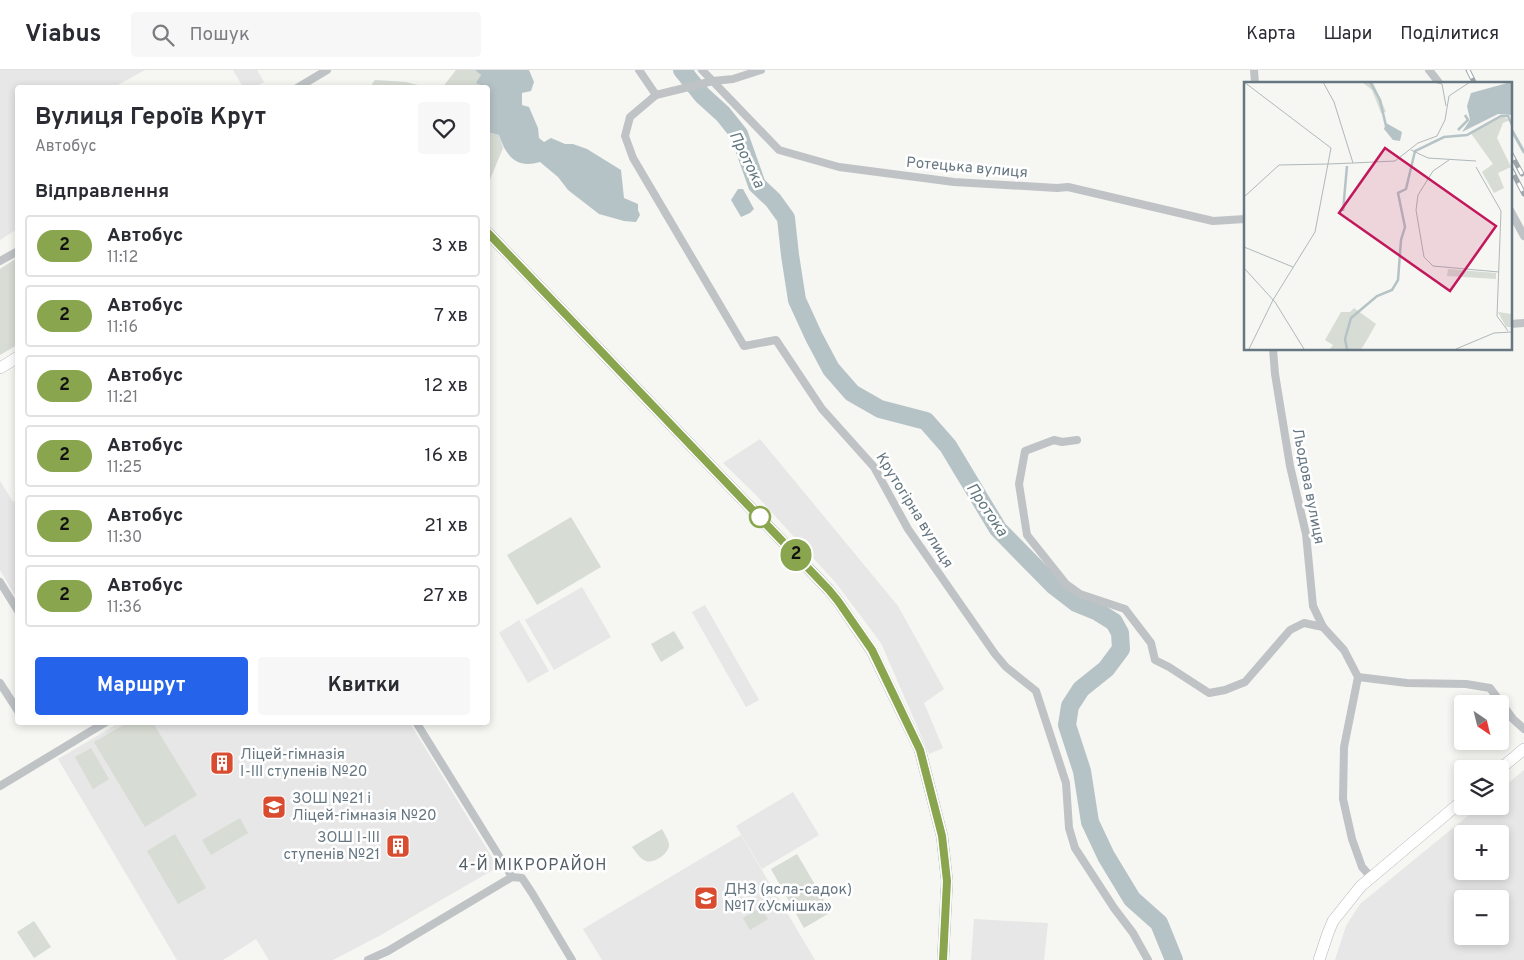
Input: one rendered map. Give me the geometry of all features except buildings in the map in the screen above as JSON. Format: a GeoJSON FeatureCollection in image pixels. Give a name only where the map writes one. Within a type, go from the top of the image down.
{"type":"FeatureCollection","features":[{"type":"Feature","properties":{"kind":"street"},"geometry":{"type":"LineString","coordinates":[[303,85],[327,70]]}},
{"type":"Feature","properties":{"kind":"street"},"geometry":{"type":"LineString","coordinates":[[639,70],[656,95],[713,81],[733,79],[761,70]]}},
{"type":"Feature","properties":{"kind":"street","name":"Ротецька вулиця"},"geometry":{"type":"LineString","coordinates":[[702,70],[779,150],[839,167],[954,182],[1068,187],[1213,222],[1244,219]]}},
{"type":"Feature","properties":{"kind":"street"},"geometry":{"type":"LineString","coordinates":[[1429,70],[1438,82]]}},
{"type":"Feature","properties":{"kind":"street","name":"Крутогірна вулиця"},"geometry":{"type":"LineString","coordinates":[[656,95],[630,116],[625,136],[633,158],[744,346],[776,340],[822,409],[874,467],[908,529],[995,654],[1006,667],[1036,690],[1066,783],[1068,828],[1075,848],[1133,933],[1148,960]]}},
{"type":"Feature","properties":{"kind":"street"},"geometry":{"type":"LineString","coordinates":[[1512,214],[1524,236]]}},
{"type":"Feature","properties":{"kind":"street"},"geometry":{"type":"LineString","coordinates":[[490,235],[829,590],[872,650],[920,750],[942,836],[947,881],[943,960]]}},
{"type":"Feature","properties":{"kind":"street"},"geometry":{"type":"LineString","coordinates":[[0,261],[15,253]]}},
{"type":"Feature","properties":{"kind":"street","name":"Льодова вулиця"},"geometry":{"type":"LineString","coordinates":[[1273,350],[1275,374],[1290,466],[1306,534],[1313,606],[1323,627],[1344,650],[1358,677]]}},
{"type":"Feature","properties":{"kind":"street"},"geometry":{"type":"LineString","coordinates":[[0,368],[15,359]]}},
{"type":"Feature","properties":{"kind":"street"},"geometry":{"type":"LineString","coordinates":[[1077,440],[1062,442],[1054,440],[1025,452],[1019,484],[1027,535],[1066,584],[1080,594],[1125,609],[1150,643],[1156,660],[1209,693],[1226,690],[1245,682],[1290,630],[1304,623],[1323,627]]}},
{"type":"Feature","properties":{"kind":"street"},"geometry":{"type":"LineString","coordinates":[[0,582],[15,606]]}},
{"type":"Feature","properties":{"kind":"street"},"geometry":{"type":"LineString","coordinates":[[1371,877],[1362,867],[1352,839],[1343,799],[1344,747],[1358,677],[1406,683],[1466,684],[1490,688],[1513,719],[1524,728]]}},
{"type":"Feature","properties":{"kind":"street"},"geometry":{"type":"LineString","coordinates":[[0,683],[15,706]]}},
{"type":"Feature","properties":{"kind":"street"},"geometry":{"type":"LineString","coordinates":[[88,725],[91,731]]}},
{"type":"Feature","properties":{"kind":"street"},"geometry":{"type":"LineString","coordinates":[[0,786],[101,725]]}},
{"type":"Feature","properties":{"kind":"street"},"geometry":{"type":"LineString","coordinates":[[418,725],[512,877]]}},
{"type":"Feature","properties":{"kind":"street"},"geometry":{"type":"LineString","coordinates":[[1509,762],[1524,749]]}},
{"type":"Feature","properties":{"kind":"street"},"geometry":{"type":"LineString","coordinates":[[1319,960],[1333,921],[1350,899],[1371,877],[1454,808]]}},
{"type":"Feature","properties":{"kind":"street"},"geometry":{"type":"LineString","coordinates":[[368,960],[388,951],[512,877],[522,878],[572,960]]}},
{"type":"Feature","properties":{"kind":"shaded area"},"geometry":{"type":"Polygon","coordinates":[[[0,70],[145,70],[118,85],[15,85],[15,230],[0,240],[0,70]]]}},
{"type":"Feature","properties":{"kind":"shaded area"},"geometry":{"type":"Polygon","coordinates":[[[233,70],[257,70],[264,82],[259,85],[242,85],[233,70]]]}},
{"type":"Feature","properties":{"kind":"shaded area"},"geometry":{"type":"Polygon","coordinates":[[[456,70],[475,70],[481,75],[477,83],[481,85],[444,85],[456,70]]]}},
{"type":"Feature","properties":{"kind":"shaded area"},"geometry":{"type":"Polygon","coordinates":[[[475,70],[529,70],[534,82],[531,91],[522,93],[522,105],[529,107],[538,128],[539,138],[544,142],[551,138],[565,144],[573,144],[587,149],[621,170],[624,198],[638,204],[640,215],[636,222],[624,221],[599,214],[568,190],[558,177],[540,162],[524,164],[513,159],[505,149],[499,135],[490,133],[490,85],[476,83],[481,75],[475,70]]]}},
{"type":"Feature","properties":{"kind":"shaded area"},"geometry":{"type":"Polygon","coordinates":[[[375,80],[406,82],[418,85],[372,85],[375,80]]]}},
{"type":"Feature","properties":{"kind":"shaded area"},"geometry":{"type":"Polygon","coordinates":[[[490,133],[499,135],[503,148],[490,180],[490,133]]]}},
{"type":"Feature","properties":{"kind":"shaded area"},"geometry":{"type":"Polygon","coordinates":[[[738,189],[743,189],[754,209],[741,217],[731,200],[738,189]]]}},
{"type":"Feature","properties":{"kind":"shaded area"},"geometry":{"type":"Polygon","coordinates":[[[15,259],[15,346],[0,355],[0,269],[15,259]]]}},
{"type":"Feature","properties":{"kind":"shaded area"},"geometry":{"type":"Polygon","coordinates":[[[760,439],[898,606],[944,689],[924,703],[943,748],[929,754],[881,643],[836,583],[756,495],[723,463],[760,439]]]}},
{"type":"Feature","properties":{"kind":"shaded area"},"geometry":{"type":"Polygon","coordinates":[[[0,481],[13,502],[15,501],[15,596],[0,570],[0,481]]]}},
{"type":"Feature","properties":{"kind":"shaded area"},"geometry":{"type":"Polygon","coordinates":[[[571,517],[601,567],[537,605],[507,555],[571,517]]]}},
{"type":"Feature","properties":{"kind":"shaded area"},"geometry":{"type":"Polygon","coordinates":[[[582,587],[611,637],[554,670],[525,620],[582,587]]]}},
{"type":"Feature","properties":{"kind":"shaded area"},"geometry":{"type":"Polygon","coordinates":[[[705,605],[759,700],[746,707],[692,612],[705,605]]]}},
{"type":"Feature","properties":{"kind":"shaded area"},"geometry":{"type":"Polygon","coordinates":[[[519,620],[549,671],[528,683],[499,633],[519,620]]]}},
{"type":"Feature","properties":{"kind":"shaded area"},"geometry":{"type":"Polygon","coordinates":[[[674,631],[684,648],[661,662],[651,644],[674,631]]]}},
{"type":"Feature","properties":{"kind":"shaded area","name":"ЗОШ №21 і Ліцей-гімназія №20"},"geometry":{"type":"Polygon","coordinates":[[[116,725],[411,725],[498,867],[379,936],[333,960],[269,960],[256,939],[223,960],[177,960],[58,759],[116,725]]]}},
{"type":"Feature","properties":{"kind":"shaded area"},"geometry":{"type":"Polygon","coordinates":[[[124,725],[154,725],[197,795],[145,827],[94,742],[124,725]]]}},
{"type":"Feature","properties":{"kind":"shaded area"},"geometry":{"type":"Polygon","coordinates":[[[91,748],[109,779],[93,789],[75,757],[91,748]]]}},
{"type":"Feature","properties":{"kind":"shaded area"},"geometry":{"type":"Polygon","coordinates":[[[1524,770],[1524,960],[1335,960],[1346,926],[1360,904],[1454,827],[1454,880],[1509,880],[1509,825],[1457,825],[1469,815],[1509,815],[1509,782],[1524,770]]]}},
{"type":"Feature","properties":{"kind":"shaded area"},"geometry":{"type":"Polygon","coordinates":[[[793,792],[819,835],[762,869],[736,826],[793,792]]]}},
{"type":"Feature","properties":{"kind":"shaded area"},"geometry":{"type":"Polygon","coordinates":[[[240,818],[248,833],[211,855],[202,840],[240,818]]]}},
{"type":"Feature","properties":{"kind":"shaded area"},"geometry":{"type":"Polygon","coordinates":[[[662,829],[669,844],[667,851],[653,861],[644,860],[632,847],[662,829]]]}},
{"type":"Feature","properties":{"kind":"shaded area"},"geometry":{"type":"Polygon","coordinates":[[[175,834],[206,888],[178,904],[147,851],[175,834]]]}},
{"type":"Feature","properties":{"kind":"shaded area","name":"ДНЗ (ясла-садок) №17 «Усмішка»"},"geometry":{"type":"Polygon","coordinates":[[[741,835],[815,960],[602,960],[583,929],[741,835]]]}},
{"type":"Feature","properties":{"kind":"shaded area"},"geometry":{"type":"Polygon","coordinates":[[[797,854],[831,912],[804,928],[771,869],[797,854]]]}},
{"type":"Feature","properties":{"kind":"shaded area"},"geometry":{"type":"Polygon","coordinates":[[[761,907],[768,919],[750,930],[743,918],[761,907]]]}},
{"type":"Feature","properties":{"kind":"shaded area"},"geometry":{"type":"Polygon","coordinates":[[[974,919],[1048,923],[1044,960],[971,960],[974,919]]]}},
{"type":"Feature","properties":{"kind":"shaded area"},"geometry":{"type":"Polygon","coordinates":[[[34,921],[51,947],[34,958],[17,932],[34,921]]]}},
{"type":"Feature","properties":{"kind":"waterway","name":"Протока"},"geometry":{"type":"LineString","coordinates":[[682,70],[702,95],[723,114],[739,134],[757,185],[773,200],[786,218],[797,300],[831,369],[852,393],[880,409],[926,421],[948,446],[998,529],[1054,586],[1076,603],[1098,612],[1114,622],[1120,633],[1121,649],[1106,669],[1081,689],[1070,706],[1067,725],[1082,771],[1090,822],[1106,856],[1132,899],[1159,923],[1174,960]]}},
{"type":"Feature","properties":{"kind":"waterway"},"geometry":{"type":"LineString","coordinates":[[1512,131],[1524,152]]}},
{"type":"Feature","properties":{"kind":"railway"},"geometry":{"type":"LineString","coordinates":[[1468,70],[1474,82]]}},
{"type":"Feature","properties":{"kind":"railway"},"geometry":{"type":"LineString","coordinates":[[1512,156],[1522,174]]}},
{"type":"Feature","properties":{"kind":"railway"},"geometry":{"type":"LineString","coordinates":[[1512,171],[1524,194]]}},
{"type":"Feature","properties":{"kind":"bus line","name":"2"},"geometry":{"type":"LineString","coordinates":[[490,235],[829,590],[872,650],[920,750],[942,836],[947,881],[943,960]]}},
{"type":"Feature","properties":{"kind":"place","name":"Ліцей-гімназія I-III ступенів №20"},"geometry":{"type":"Point","coordinates":[222,763]}},
{"type":"Feature","properties":{"kind":"place","name":"ЗОШ №21 і Ліцей-гімназія №20"},"geometry":{"type":"Point","coordinates":[274,807]}},
{"type":"Feature","properties":{"kind":"place","name":"ЗОШ І-ІІІ ступенів №21"},"geometry":{"type":"Point","coordinates":[398,846]}},
{"type":"Feature","properties":{"kind":"place","name":"ДНЗ (ясла-садок) №17 «Усмішка»"},"geometry":{"type":"Point","coordinates":[706,898]}},
{"type":"Feature","properties":{"kind":"district","name":"4-Й МІКРОРАЙОН"},"geometry":{"type":"Point","coordinates":[533,864]}}]}
